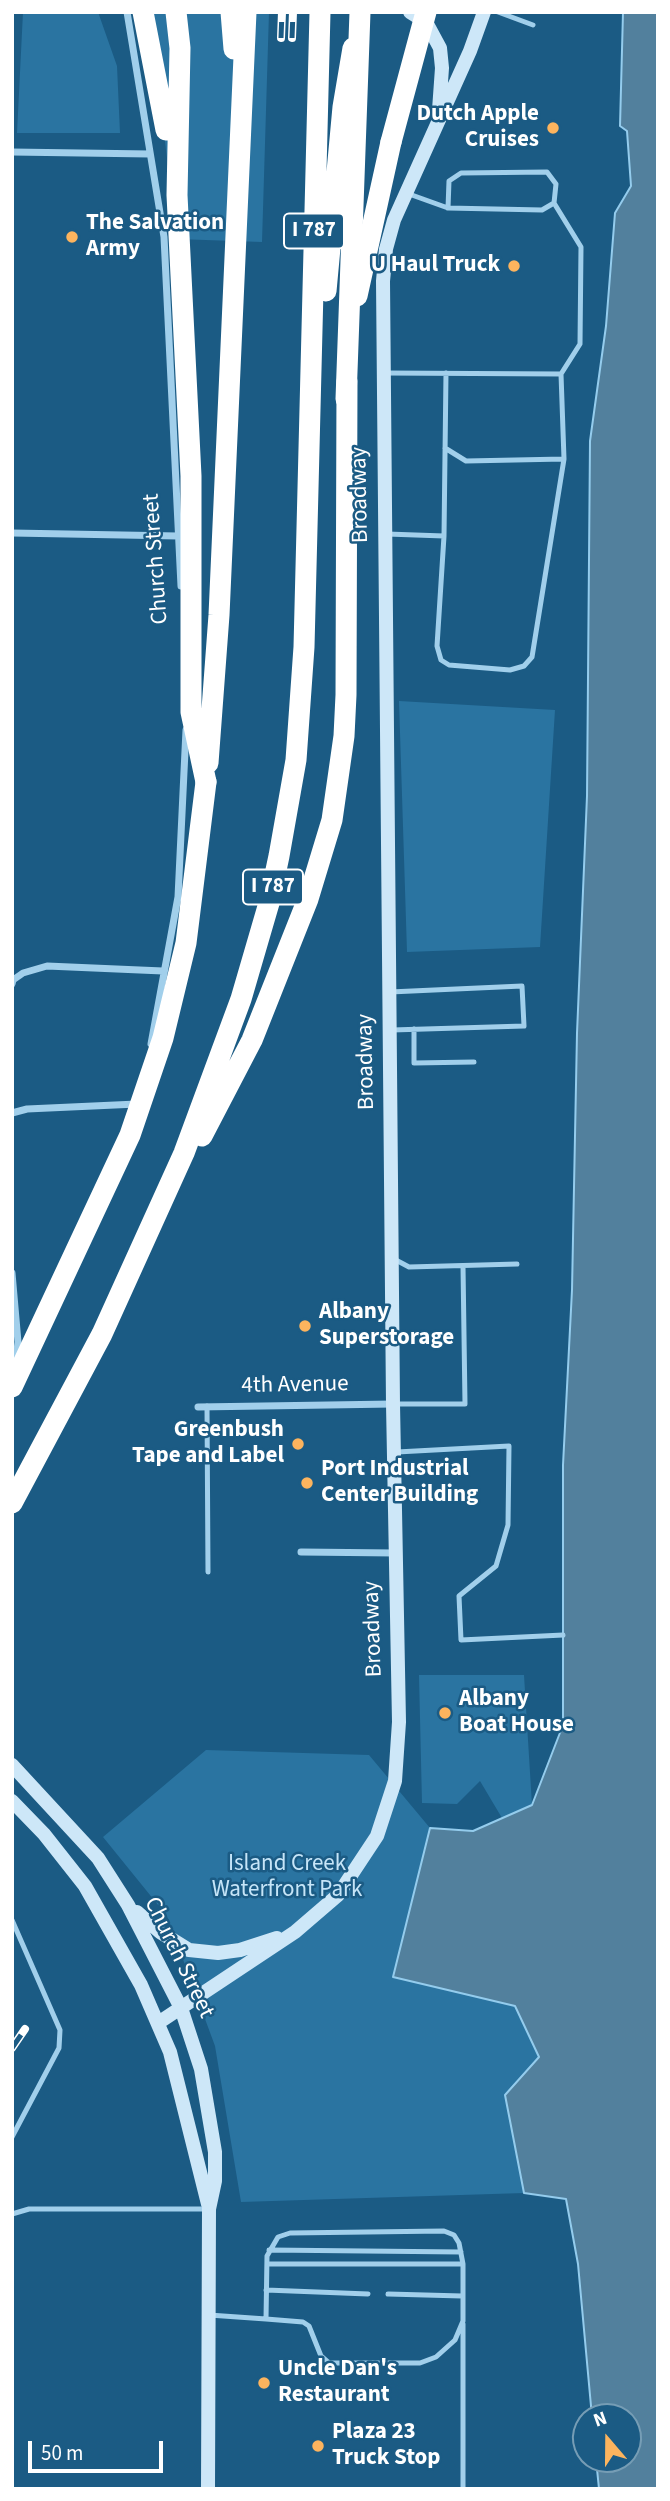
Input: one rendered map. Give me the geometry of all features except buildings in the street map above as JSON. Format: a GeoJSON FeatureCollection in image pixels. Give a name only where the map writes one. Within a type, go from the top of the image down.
{"type":"FeatureCollection","features":[{"type":"Feature","properties":{"kind":"highway"},"geometry":{"type":"LineString","coordinates":[[143,12],[177,195]]}},
{"type":"Feature","properties":{"kind":"highway"},"geometry":{"type":"LineString","coordinates":[[176,12],[180,48],[177,195],[191,476],[191,712],[206,782]]}},
{"type":"Feature","properties":{"kind":"highway"},"geometry":{"type":"LineString","coordinates":[[231,12],[242,142]]}},
{"type":"Feature","properties":{"kind":"highway"},"geometry":{"type":"LineString","coordinates":[[12,1387],[130,1135],[163,1038],[186,943],[216,675],[246,12]]}},
{"type":"Feature","properties":{"kind":"highway","name":"I 787"},"geometry":{"type":"LineString","coordinates":[[12,1503],[77,1384],[165,1198],[204,1102],[241,999],[270,903],[289,808],[301,713],[320,12]]}},
{"type":"Feature","properties":{"kind":"highway"},"geometry":{"type":"LineString","coordinates":[[310,450],[343,107],[352,51],[362,12]]}},
{"type":"Feature","properties":{"kind":"highway"},"geometry":{"type":"LineString","coordinates":[[165,1198],[218,1109],[251,1040],[308,899],[332,820],[344,736],[346,695],[346,399],[362,12]]}},
{"type":"Feature","properties":{"kind":"highway"},"geometry":{"type":"LineString","coordinates":[[346,399],[360,276],[377,196],[426,12]]}},
{"type":"Feature","properties":{"kind":"street","name":"Church Street"},"geometry":{"type":"LineString","coordinates":[[12,1113],[27,1109],[141,1103],[178,897],[186,762],[186,658],[163,237],[127,12]]}},
{"type":"Feature","properties":{"kind":"street"},"geometry":{"type":"LineString","coordinates":[[410,12],[426,22],[440,48],[442,68],[436,128]]}},
{"type":"Feature","properties":{"kind":"street","name":"Broadway"},"geometry":{"type":"LineString","coordinates":[[158,2023],[295,1932],[338,1895],[377,1836],[388,1810],[399,1752],[393,1452],[382,373],[385,257],[389,235],[484,12]]}},
{"type":"Feature","properties":{"kind":"street"},"geometry":{"type":"LineString","coordinates":[[12,152],[150,154]]}},
{"type":"Feature","properties":{"kind":"street"},"geometry":{"type":"LineString","coordinates":[[12,533],[178,536]]}},
{"type":"Feature","properties":{"kind":"street"},"geometry":{"type":"LineString","coordinates":[[13,982],[34,968],[47,966],[163,971]]}},
{"type":"Feature","properties":{"kind":"street"},"geometry":{"type":"LineString","coordinates":[[12,1273],[18,1342],[12,1369]]}},
{"type":"Feature","properties":{"kind":"street","name":"4th Avenue"},"geometry":{"type":"LineString","coordinates":[[202,1406],[393,1404]]}},
{"type":"Feature","properties":{"kind":"street"},"geometry":{"type":"LineString","coordinates":[[301,1552],[395,1553]]}},
{"type":"Feature","properties":{"kind":"street","name":"Church Street"},"geometry":{"type":"LineString","coordinates":[[12,1765],[98,1858],[128,1905],[181,2007],[201,2068],[211,2116],[215,2181],[209,2209],[208,2489]]}},
{"type":"Feature","properties":{"kind":"street","name":"Church Street"},"geometry":{"type":"LineString","coordinates":[[12,1801],[44,1833],[85,1886],[141,1984],[170,2052],[209,2209]]}},
{"type":"Feature","properties":{"kind":"street"},"geometry":{"type":"LineString","coordinates":[[128,1905],[160,1932],[189,1950],[218,1953],[240,1950],[295,1932]]}},
{"type":"Feature","properties":{"kind":"lane"},"geometry":{"type":"LineString","coordinates":[[498,12],[533,25]]}},
{"type":"Feature","properties":{"kind":"lane"},"geometry":{"type":"LineString","coordinates":[[446,373],[444,536],[437,646],[441,660],[449,665],[498,669],[524,666],[532,657],[564,459],[561,374],[580,344],[581,247],[554,203],[556,184],[547,172],[461,173],[449,181],[448,208]]}},
{"type":"Feature","properties":{"kind":"lane"},"geometry":{"type":"LineString","coordinates":[[406,193],[448,208],[542,210],[554,203]]}},
{"type":"Feature","properties":{"kind":"lane"},"geometry":{"type":"LineString","coordinates":[[382,373],[561,374]]}},
{"type":"Feature","properties":{"kind":"lane"},"geometry":{"type":"LineString","coordinates":[[445,448],[466,460],[564,459]]}},
{"type":"Feature","properties":{"kind":"lane"},"geometry":{"type":"LineString","coordinates":[[384,534],[444,536]]}},
{"type":"Feature","properties":{"kind":"lane"},"geometry":{"type":"LineString","coordinates":[[388,992],[522,986],[524,1026],[389,1030]]}},
{"type":"Feature","properties":{"kind":"lane"},"geometry":{"type":"LineString","coordinates":[[414,1029],[414,1063],[474,1062]]}},
{"type":"Feature","properties":{"kind":"lane"},"geometry":{"type":"LineString","coordinates":[[391,1257],[409,1267],[517,1264]]}},
{"type":"Feature","properties":{"kind":"lane"},"geometry":{"type":"LineString","coordinates":[[393,1404],[465,1404],[463,1266]]}},
{"type":"Feature","properties":{"kind":"lane"},"geometry":{"type":"LineString","coordinates":[[202,1406],[208,1572]]}},
{"type":"Feature","properties":{"kind":"lane"},"geometry":{"type":"LineString","coordinates":[[393,1452],[509,1446],[508,1525],[496,1566],[459,1595],[461,1640],[563,1635]]}},
{"type":"Feature","properties":{"kind":"lane"},"geometry":{"type":"LineString","coordinates":[[12,1920],[60,2030],[59,2048],[12,2137]]}},
{"type":"Feature","properties":{"kind":"lane"},"geometry":{"type":"LineString","coordinates":[[12,2214],[29,2209],[209,2209]]}},
{"type":"Feature","properties":{"kind":"lane"},"geometry":{"type":"LineString","coordinates":[[266,2319],[269,2249],[278,2237],[289,2233],[444,2231],[454,2235],[463,2264],[463,2489]]}},
{"type":"Feature","properties":{"kind":"lane"},"geometry":{"type":"LineString","coordinates":[[269,2249],[461,2252]]}},
{"type":"Feature","properties":{"kind":"lane"},"geometry":{"type":"LineString","coordinates":[[267,2264],[463,2264]]}},
{"type":"Feature","properties":{"kind":"lane"},"geometry":{"type":"LineString","coordinates":[[266,2290],[368,2294]]}},
{"type":"Feature","properties":{"kind":"lane"},"geometry":{"type":"LineString","coordinates":[[388,2294],[462,2297]]}},
{"type":"Feature","properties":{"kind":"lane"},"geometry":{"type":"LineString","coordinates":[[209,2315],[303,2322],[309,2326],[316,2348],[329,2363],[419,2363],[436,2357],[455,2340],[463,2321]]}},
{"type":"Feature","properties":{"kind":"green space"},"geometry":{"type":"Polygon","coordinates":[[[23,12],[98,12],[117,66],[120,133],[17,133],[23,12]]]}},
{"type":"Feature","properties":{"kind":"green space"},"geometry":{"type":"Polygon","coordinates":[[[144,12],[269,12],[262,242],[177,239],[157,77],[144,12]]]}},
{"type":"Feature","properties":{"kind":"green space"},"geometry":{"type":"Polygon","coordinates":[[[399,701],[555,710],[540,947],[407,952],[399,701]]]}},
{"type":"Feature","properties":{"kind":"green space"},"geometry":{"type":"Polygon","coordinates":[[[419,1675],[524,1675],[532,1805],[502,1818],[480,1781],[457,1804],[422,1803],[419,1675]]]}},
{"type":"Feature","properties":{"kind":"green space","name":"Island Creek Waterfront Park"},"geometry":{"type":"Polygon","coordinates":[[[206,1750],[369,1755],[430,1828],[393,1977],[515,2006],[539,2057],[505,2095],[524,2193],[241,2202],[215,2046],[167,1916],[103,1837],[206,1750]]]}},
{"type":"Feature","properties":{"kind":"shaded area"},"geometry":{"type":"Polygon","coordinates":[[[623,12],[658,12],[658,2489],[599,2489],[597,2473],[642,2473],[642,2403],[591,2403],[578,2264],[566,2199],[524,2193],[505,2095],[539,2057],[515,2006],[393,1977],[430,1828],[473,1831],[532,1805],[563,1725],[563,1465],[572,1290],[577,1033],[587,796],[590,441],[606,326],[615,213],[631,186],[627,131],[620,126],[623,12]]]}},
{"type":"Feature","properties":{"kind":"railway"},"geometry":{"type":"LineString","coordinates":[[281,38],[282,12]]}},
{"type":"Feature","properties":{"kind":"railway"},"geometry":{"type":"LineString","coordinates":[[292,38],[293,12]]}},
{"type":"Feature","properties":{"kind":"railway"},"geometry":{"type":"LineString","coordinates":[[12,2048],[25,2029]]}},
{"type":"Feature","properties":{"kind":"place","name":"Dutch Apple Cruises"},"geometry":{"type":"Point","coordinates":[553,128]}},
{"type":"Feature","properties":{"kind":"place","name":"The Salvation Army"},"geometry":{"type":"Point","coordinates":[72,237]}},
{"type":"Feature","properties":{"kind":"place","name":"U Haul Truck"},"geometry":{"type":"Point","coordinates":[514,266]}},
{"type":"Feature","properties":{"kind":"place","name":"Albany Superstorage"},"geometry":{"type":"Point","coordinates":[305,1326]}},
{"type":"Feature","properties":{"kind":"place","name":"Greenbush Tape and Label"},"geometry":{"type":"Point","coordinates":[298,1444]}},
{"type":"Feature","properties":{"kind":"place","name":"Port Industrial Center Building"},"geometry":{"type":"Point","coordinates":[307,1483]}},
{"type":"Feature","properties":{"kind":"place","name":"Albany Boat House"},"geometry":{"type":"Point","coordinates":[445,1713]}},
{"type":"Feature","properties":{"kind":"place","name":"Uncle Dan's Restaurant"},"geometry":{"type":"Point","coordinates":[264,2383]}},
{"type":"Feature","properties":{"kind":"place","name":"Plaza 23 Truck Stop"},"geometry":{"type":"Point","coordinates":[318,2446]}}]}
